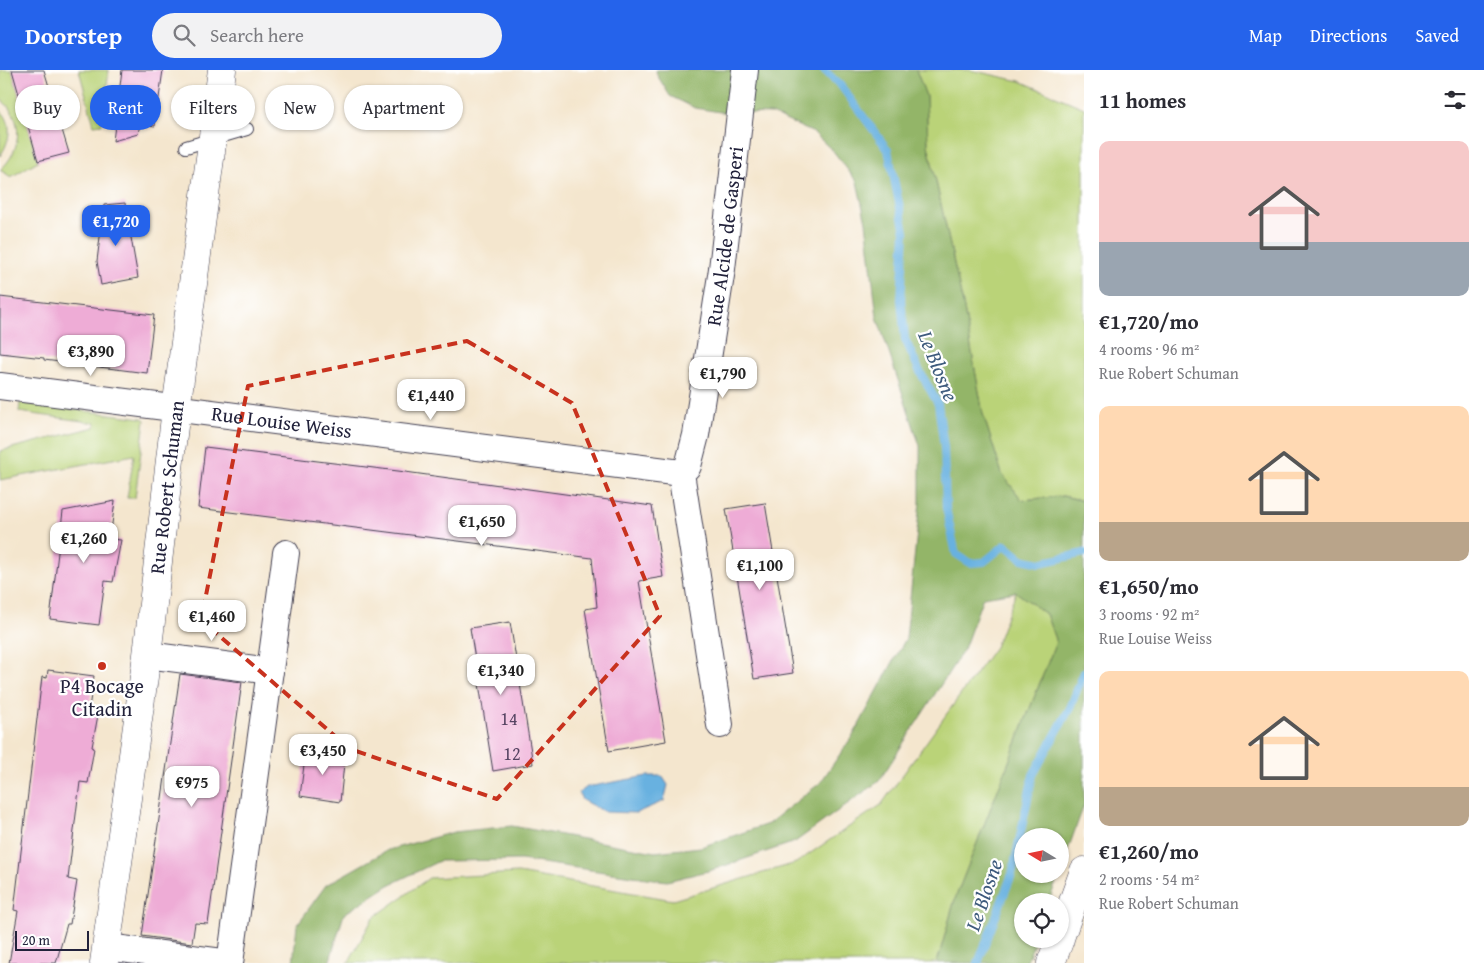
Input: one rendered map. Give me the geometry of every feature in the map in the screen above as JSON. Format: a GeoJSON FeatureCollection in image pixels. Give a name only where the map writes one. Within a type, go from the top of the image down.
{"type":"FeatureCollection","features":[{"type":"Feature","properties":{"kind":"street","name":"Rue Robert Schuman"},"geometry":{"type":"LineString","coordinates":[[105,955],[148,654],[176,409],[222,70]]}},
{"type":"Feature","properties":{"kind":"street","name":"Rue Alcide de Gasperi"},"geometry":{"type":"LineString","coordinates":[[681,473],[688,466],[696,435],[722,269],[745,70]]}},
{"type":"Feature","properties":{"kind":"street","name":"Rue Louise Weiss"},"geometry":{"type":"LineString","coordinates":[[0,386],[681,473]]}},
{"type":"Feature","properties":{"kind":"street"},"geometry":{"type":"LineString","coordinates":[[681,473],[720,725]]}},
{"type":"Feature","properties":{"kind":"street"},"geometry":{"type":"LineString","coordinates":[[105,955],[230,963],[286,553]]}},
{"type":"Feature","properties":{"kind":"street"},"geometry":{"type":"LineString","coordinates":[[148,654],[270,671]]}},
{"type":"Feature","properties":{"kind":"street"},"geometry":{"type":"LineString","coordinates":[[1069,913],[1084,871]]}},
{"type":"Feature","properties":{"kind":"street"},"geometry":{"type":"LineString","coordinates":[[1051,963],[1056,948]]}},
{"type":"Feature","properties":{"kind":"lane"},"geometry":{"type":"LineString","coordinates":[[186,148],[244,130]]}},
{"type":"Feature","properties":{"kind":"highlighted area"},"geometry":{"type":"Polygon","coordinates":[[[467,341],[572,403],[660,616],[497,799],[350,749],[201,620],[248,386],[467,341]]]}},
{"type":"Feature","properties":{"kind":"green space"},"geometry":{"type":"Polygon","coordinates":[[[0,70],[12,70],[16,85],[15,118],[8,106],[0,99],[0,70]]]}},
{"type":"Feature","properties":{"kind":"green space"},"geometry":{"type":"Polygon","coordinates":[[[79,70],[109,70],[107,85],[90,85],[90,110],[79,70]]]}},
{"type":"Feature","properties":{"kind":"green space"},"geometry":{"type":"Polygon","coordinates":[[[656,70],[916,70],[926,96],[928,145],[964,309],[983,414],[1002,474],[1022,500],[1063,496],[1084,501],[1084,805],[1069,847],[1069,828],[1014,828],[1014,883],[1056,883],[1052,893],[1014,893],[1014,948],[1032,948],[1026,963],[937,963],[955,899],[1056,642],[1046,614],[1016,592],[983,597],[964,649],[879,781],[795,842],[712,870],[667,881],[521,860],[439,861],[389,885],[344,914],[329,963],[293,963],[297,925],[326,885],[388,850],[454,832],[512,826],[655,852],[701,847],[768,824],[820,783],[854,734],[906,638],[920,502],[920,446],[877,317],[866,222],[857,182],[834,152],[814,133],[772,114],[720,112],[695,108],[670,96],[656,70]]]}},
{"type":"Feature","properties":{"kind":"green space"},"geometry":{"type":"Polygon","coordinates":[[[916,70],[970,70],[1020,81],[1084,108],[1084,501],[1063,496],[1022,500],[1002,474],[983,414],[964,309],[928,145],[926,96],[916,70]]]}},
{"type":"Feature","properties":{"kind":"green space"},"geometry":{"type":"Polygon","coordinates":[[[0,110],[7,120],[9,132],[6,145],[0,156],[0,110]]]}},
{"type":"Feature","properties":{"kind":"green space"},"geometry":{"type":"Polygon","coordinates":[[[18,130],[29,130],[38,161],[11,177],[0,170],[13,153],[18,130]]]}},
{"type":"Feature","properties":{"kind":"green space"},"geometry":{"type":"Polygon","coordinates":[[[20,403],[142,418],[145,420],[135,498],[127,498],[134,455],[0,480],[0,451],[95,427],[96,423],[19,412],[20,403]]]}},
{"type":"Feature","properties":{"kind":"green space"},"geometry":{"type":"Polygon","coordinates":[[[1016,592],[1046,614],[1056,642],[955,899],[937,963],[348,963],[373,918],[429,878],[518,873],[673,900],[796,863],[881,805],[995,647],[1016,592]]]}},
{"type":"Feature","properties":{"kind":"water"},"geometry":{"type":"Polygon","coordinates":[[[647,776],[662,776],[668,785],[664,801],[636,813],[605,812],[582,800],[579,793],[587,787],[647,776]]]}},
{"type":"Feature","properties":{"kind":"building"},"geometry":{"type":"Polygon","coordinates":[[[12,70],[44,70],[49,85],[16,85],[12,70]]]}},
{"type":"Feature","properties":{"kind":"building"},"geometry":{"type":"Polygon","coordinates":[[[122,70],[163,70],[161,85],[120,85],[122,70]]]}},
{"type":"Feature","properties":{"kind":"building"},"geometry":{"type":"Polygon","coordinates":[[[29,130],[62,130],[69,153],[38,161],[29,130]]]}},
{"type":"Feature","properties":{"kind":"building"},"geometry":{"type":"Polygon","coordinates":[[[114,130],[139,130],[138,134],[113,141],[114,130]]]}},
{"type":"Feature","properties":{"kind":"building"},"geometry":{"type":"Polygon","coordinates":[[[125,203],[138,278],[101,285],[97,261],[104,205],[125,203]]]}},
{"type":"Feature","properties":{"kind":"building"},"geometry":{"type":"Polygon","coordinates":[[[0,297],[154,315],[147,373],[0,353],[0,297]]]}},
{"type":"Feature","properties":{"kind":"building"},"geometry":{"type":"Polygon","coordinates":[[[205,447],[652,506],[663,577],[639,581],[666,741],[609,751],[585,609],[597,607],[592,558],[198,508],[205,447]]]}},
{"type":"Feature","properties":{"kind":"building"},"geometry":{"type":"Polygon","coordinates":[[[115,501],[110,539],[121,540],[113,582],[105,581],[99,625],[50,619],[63,511],[115,501]]]}},
{"type":"Feature","properties":{"kind":"building"},"geometry":{"type":"Polygon","coordinates":[[[765,503],[793,673],[754,679],[726,509],[765,503]]]}},
{"type":"Feature","properties":{"kind":"building"},"geometry":{"type":"Polygon","coordinates":[[[510,622],[533,764],[493,771],[470,628],[510,622]]]}},
{"type":"Feature","properties":{"kind":"building"},"geometry":{"type":"Polygon","coordinates":[[[48,670],[94,676],[88,714],[98,715],[92,747],[94,748],[88,783],[80,782],[68,879],[77,881],[70,924],[67,924],[56,963],[9,963],[18,911],[14,910],[42,677],[47,678],[48,670]]]}},
{"type":"Feature","properties":{"kind":"building"},"geometry":{"type":"Polygon","coordinates":[[[180,674],[242,682],[208,924],[195,923],[192,943],[142,936],[180,674]]]}},
{"type":"Feature","properties":{"kind":"building"},"geometry":{"type":"Polygon","coordinates":[[[306,750],[345,754],[340,802],[300,796],[306,750]]]}},
{"type":"Feature","properties":{"kind":"waterway","name":"Le Blosne"},"geometry":{"type":"LineString","coordinates":[[824,70],[841,86],[888,150],[905,232],[901,300],[905,339],[919,370],[938,404],[944,447],[946,508],[956,554],[970,563],[984,562],[1005,545],[1022,559],[1040,563],[1084,553]]}},
{"type":"Feature","properties":{"kind":"waterway","name":"Le Blosne"},"geometry":{"type":"LineString","coordinates":[[978,963],[1012,874],[1033,775],[1070,708],[1084,672]]}},
{"type":"Feature","properties":{"kind":"place","name":"P4 Bocage Citadin"},"geometry":{"type":"Point","coordinates":[102,666]}}]}
